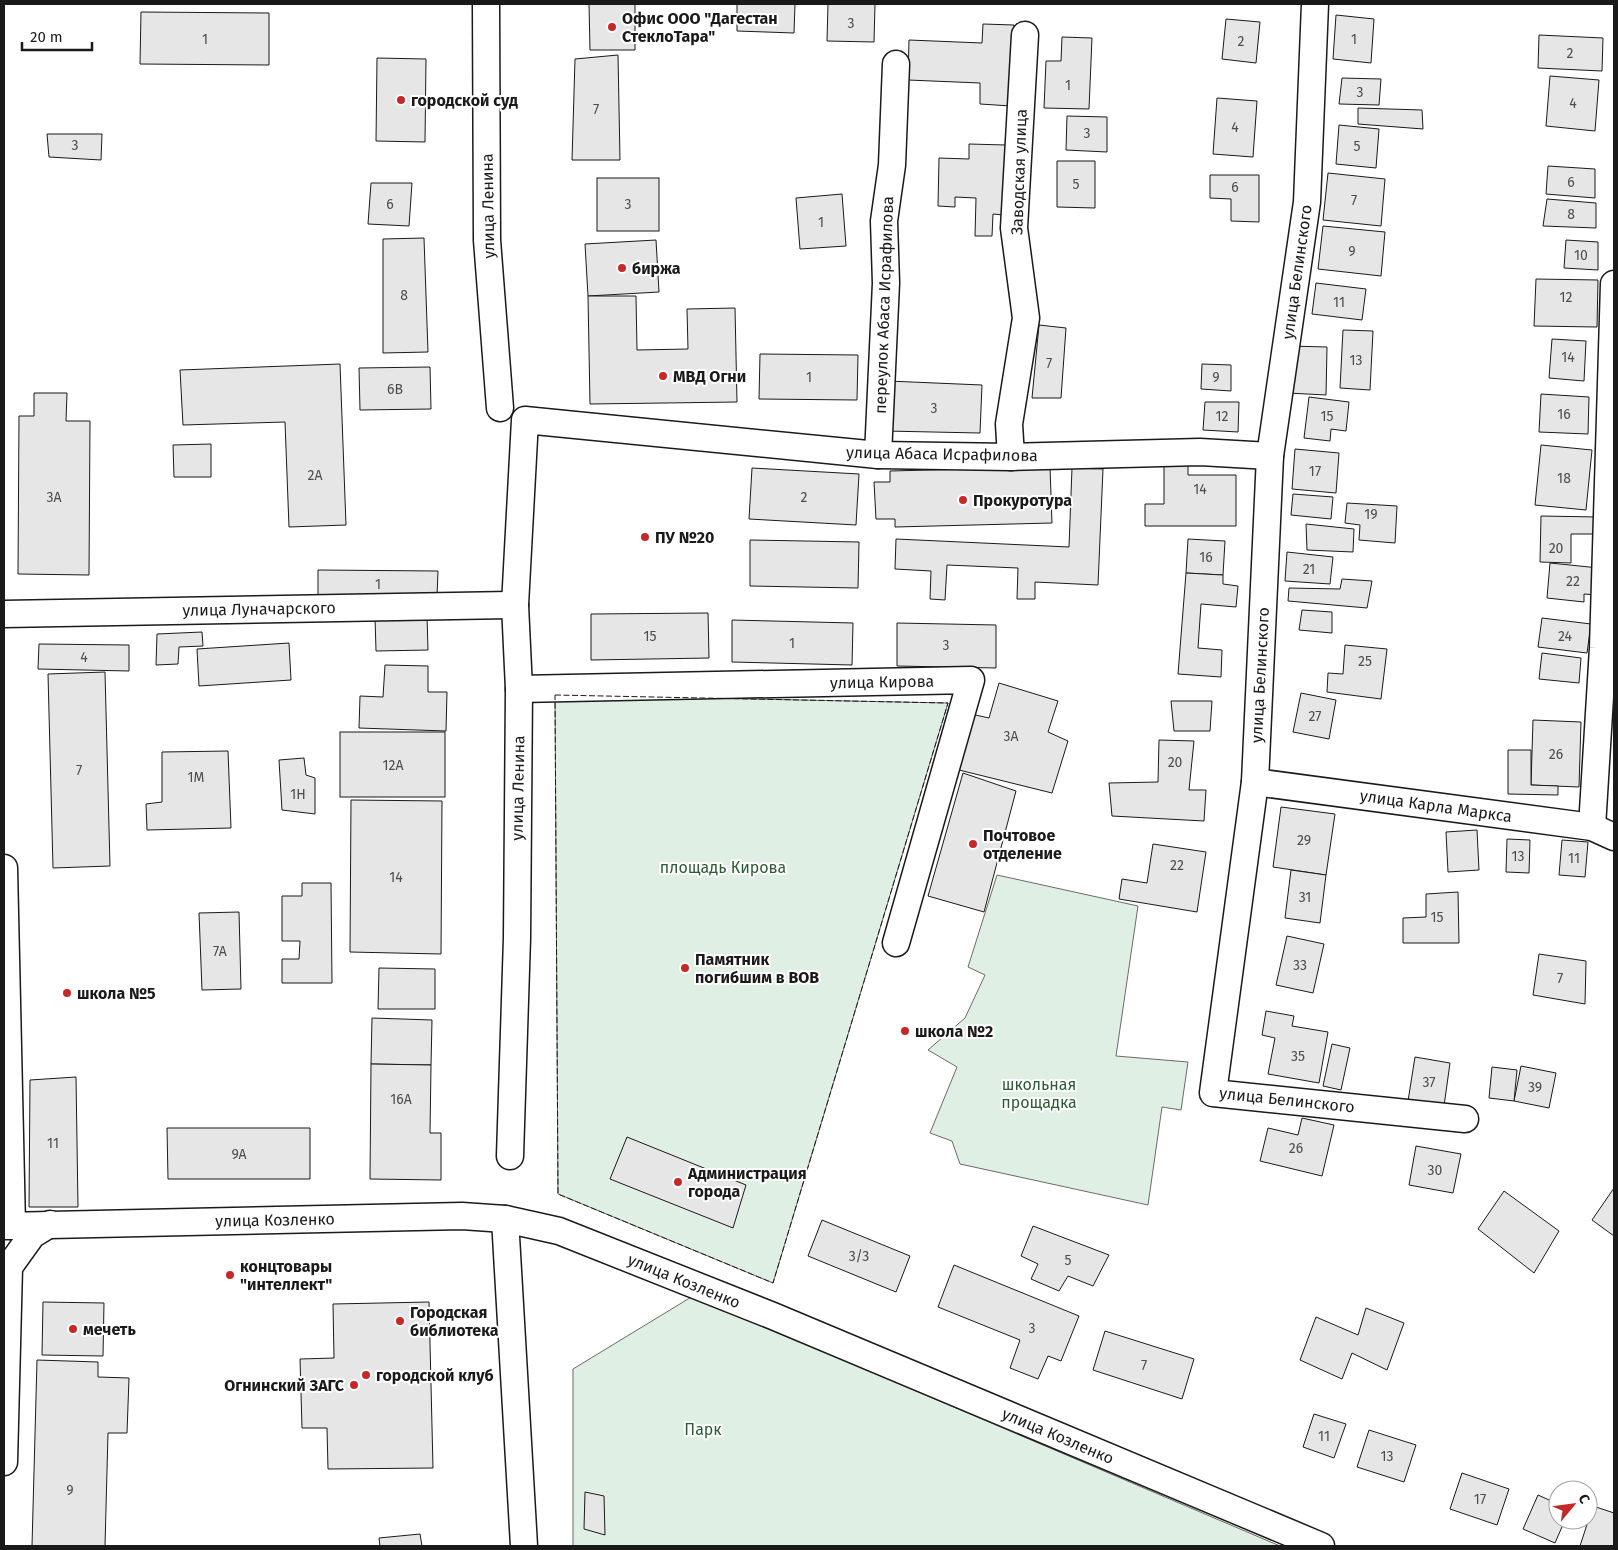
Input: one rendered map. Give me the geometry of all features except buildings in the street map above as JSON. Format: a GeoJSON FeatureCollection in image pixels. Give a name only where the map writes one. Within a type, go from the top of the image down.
{"type":"FeatureCollection","features":[{"type":"Feature","properties":{"kind":"street","name":"улица Ленина"},"geometry":{"type":"LineString","coordinates":[[486,4],[487,240],[500,408]]}},
{"type":"Feature","properties":{"kind":"street","name":"улица Белинского"},"geometry":{"type":"LineString","coordinates":[[1315,4],[1307,202],[1270,456],[1256,782],[1213,1093],[1465,1119]]}},
{"type":"Feature","properties":{"kind":"street","name":"Заводская улица"},"geometry":{"type":"LineString","coordinates":[[1011,457],[1009,424],[1026,318],[1014,228],[1025,35]]}},
{"type":"Feature","properties":{"kind":"street","name":"переулок Абаса Исрафилова"},"geometry":{"type":"LineString","coordinates":[[878,455],[886,283],[884,221],[892,165],[896,64]]}},
{"type":"Feature","properties":{"kind":"street"},"geometry":{"type":"LineString","coordinates":[[1603,832],[1603,648],[1614,284]]}},
{"type":"Feature","properties":{"kind":"street","name":"улица Ленина"},"geometry":{"type":"LineString","coordinates":[[510,1156],[517,938],[519,689],[515,605],[526,420]]}},
{"type":"Feature","properties":{"kind":"street","name":"улица Абаса Исрафилова"},"geometry":{"type":"LineString","coordinates":[[526,420],[878,455],[1011,457],[1200,452],[1270,456]]}},
{"type":"Feature","properties":{"kind":"street","name":"улица Луначарского"},"geometry":{"type":"LineString","coordinates":[[4,614],[515,605]]}},
{"type":"Feature","properties":{"kind":"street","name":"улица Кирова"},"geometry":{"type":"LineString","coordinates":[[519,689],[971,680],[896,943]]}},
{"type":"Feature","properties":{"kind":"street","name":"улица Карла Маркса"},"geometry":{"type":"LineString","coordinates":[[1256,782],[1603,832]]}},
{"type":"Feature","properties":{"kind":"street"},"geometry":{"type":"LineString","coordinates":[[4,868],[8,1226]]}},
{"type":"Feature","properties":{"kind":"street","name":"улица Козленко"},"geometry":{"type":"LineString","coordinates":[[8,1226],[462,1216],[506,1219],[559,1231],[773,1316],[1321,1546]]}},
{"type":"Feature","properties":{"kind":"street"},"geometry":{"type":"LineString","coordinates":[[506,1219],[524,1546]]}},
{"type":"Feature","properties":{"kind":"street"},"geometry":{"type":"LineString","coordinates":[[4,1462],[6,1264],[32,1235],[50,1224]]}},
{"type":"Feature","properties":{"kind":"green space","name":"площадь Кирова"},"geometry":{"type":"Polygon","coordinates":[[[555,695],[948,703],[773,1283],[558,1194],[555,695]]]}},
{"type":"Feature","properties":{"kind":"green space","name":"школьная прощадка"},"geometry":{"type":"Polygon","coordinates":[[[997,875],[1138,906],[1116,1056],[1188,1062],[1181,1110],[1162,1107],[1148,1205],[960,1164],[952,1141],[930,1133],[957,1067],[928,1050],[965,1018],[985,975],[968,967],[997,875]]]}},
{"type":"Feature","properties":{"kind":"green space","name":"Парк"},"geometry":{"type":"Polygon","coordinates":[[[693,1296],[1280,1546],[573,1546],[573,1369],[693,1296]]]}},
{"type":"Feature","properties":{"kind":"fence"},"geometry":{"type":"LineString","coordinates":[[555,695],[948,703],[773,1283],[558,1194],[555,695]]}},
{"type":"Feature","properties":{"kind":"place","name":"Офис ООО \"Дагестан СтеклоТара\""},"geometry":{"type":"Point","coordinates":[612,27]}},
{"type":"Feature","properties":{"kind":"place","name":"городской суд"},"geometry":{"type":"Point","coordinates":[401,100]}},
{"type":"Feature","properties":{"kind":"place","name":"биржа"},"geometry":{"type":"Point","coordinates":[622,268]}},
{"type":"Feature","properties":{"kind":"place","name":"МВД Огни"},"geometry":{"type":"Point","coordinates":[663,376]}},
{"type":"Feature","properties":{"kind":"place","name":"Прокуротура"},"geometry":{"type":"Point","coordinates":[963,500]}},
{"type":"Feature","properties":{"kind":"place","name":"ПУ №20"},"geometry":{"type":"Point","coordinates":[645,537]}},
{"type":"Feature","properties":{"kind":"place","name":"Почтовое отделение"},"geometry":{"type":"Point","coordinates":[973,844]}},
{"type":"Feature","properties":{"kind":"place","name":"Памятник погибшим в ВОВ"},"geometry":{"type":"Point","coordinates":[685,968]}},
{"type":"Feature","properties":{"kind":"place","name":"школа №5"},"geometry":{"type":"Point","coordinates":[67,993]}},
{"type":"Feature","properties":{"kind":"place","name":"школа №2"},"geometry":{"type":"Point","coordinates":[905,1031]}},
{"type":"Feature","properties":{"kind":"place","name":"Администрация города"},"geometry":{"type":"Point","coordinates":[678,1182]}},
{"type":"Feature","properties":{"kind":"place","name":"концтовары \"интеллект\""},"geometry":{"type":"Point","coordinates":[230,1275]}},
{"type":"Feature","properties":{"kind":"place","name":"Городская библиотека"},"geometry":{"type":"Point","coordinates":[400,1321]}},
{"type":"Feature","properties":{"kind":"place","name":"мечеть"},"geometry":{"type":"Point","coordinates":[73,1329]}},
{"type":"Feature","properties":{"kind":"place","name":"городской клуб"},"geometry":{"type":"Point","coordinates":[366,1375]}},
{"type":"Feature","properties":{"kind":"place","name":"Огнинский ЗАГС"},"geometry":{"type":"Point","coordinates":[354,1385]}}]}
